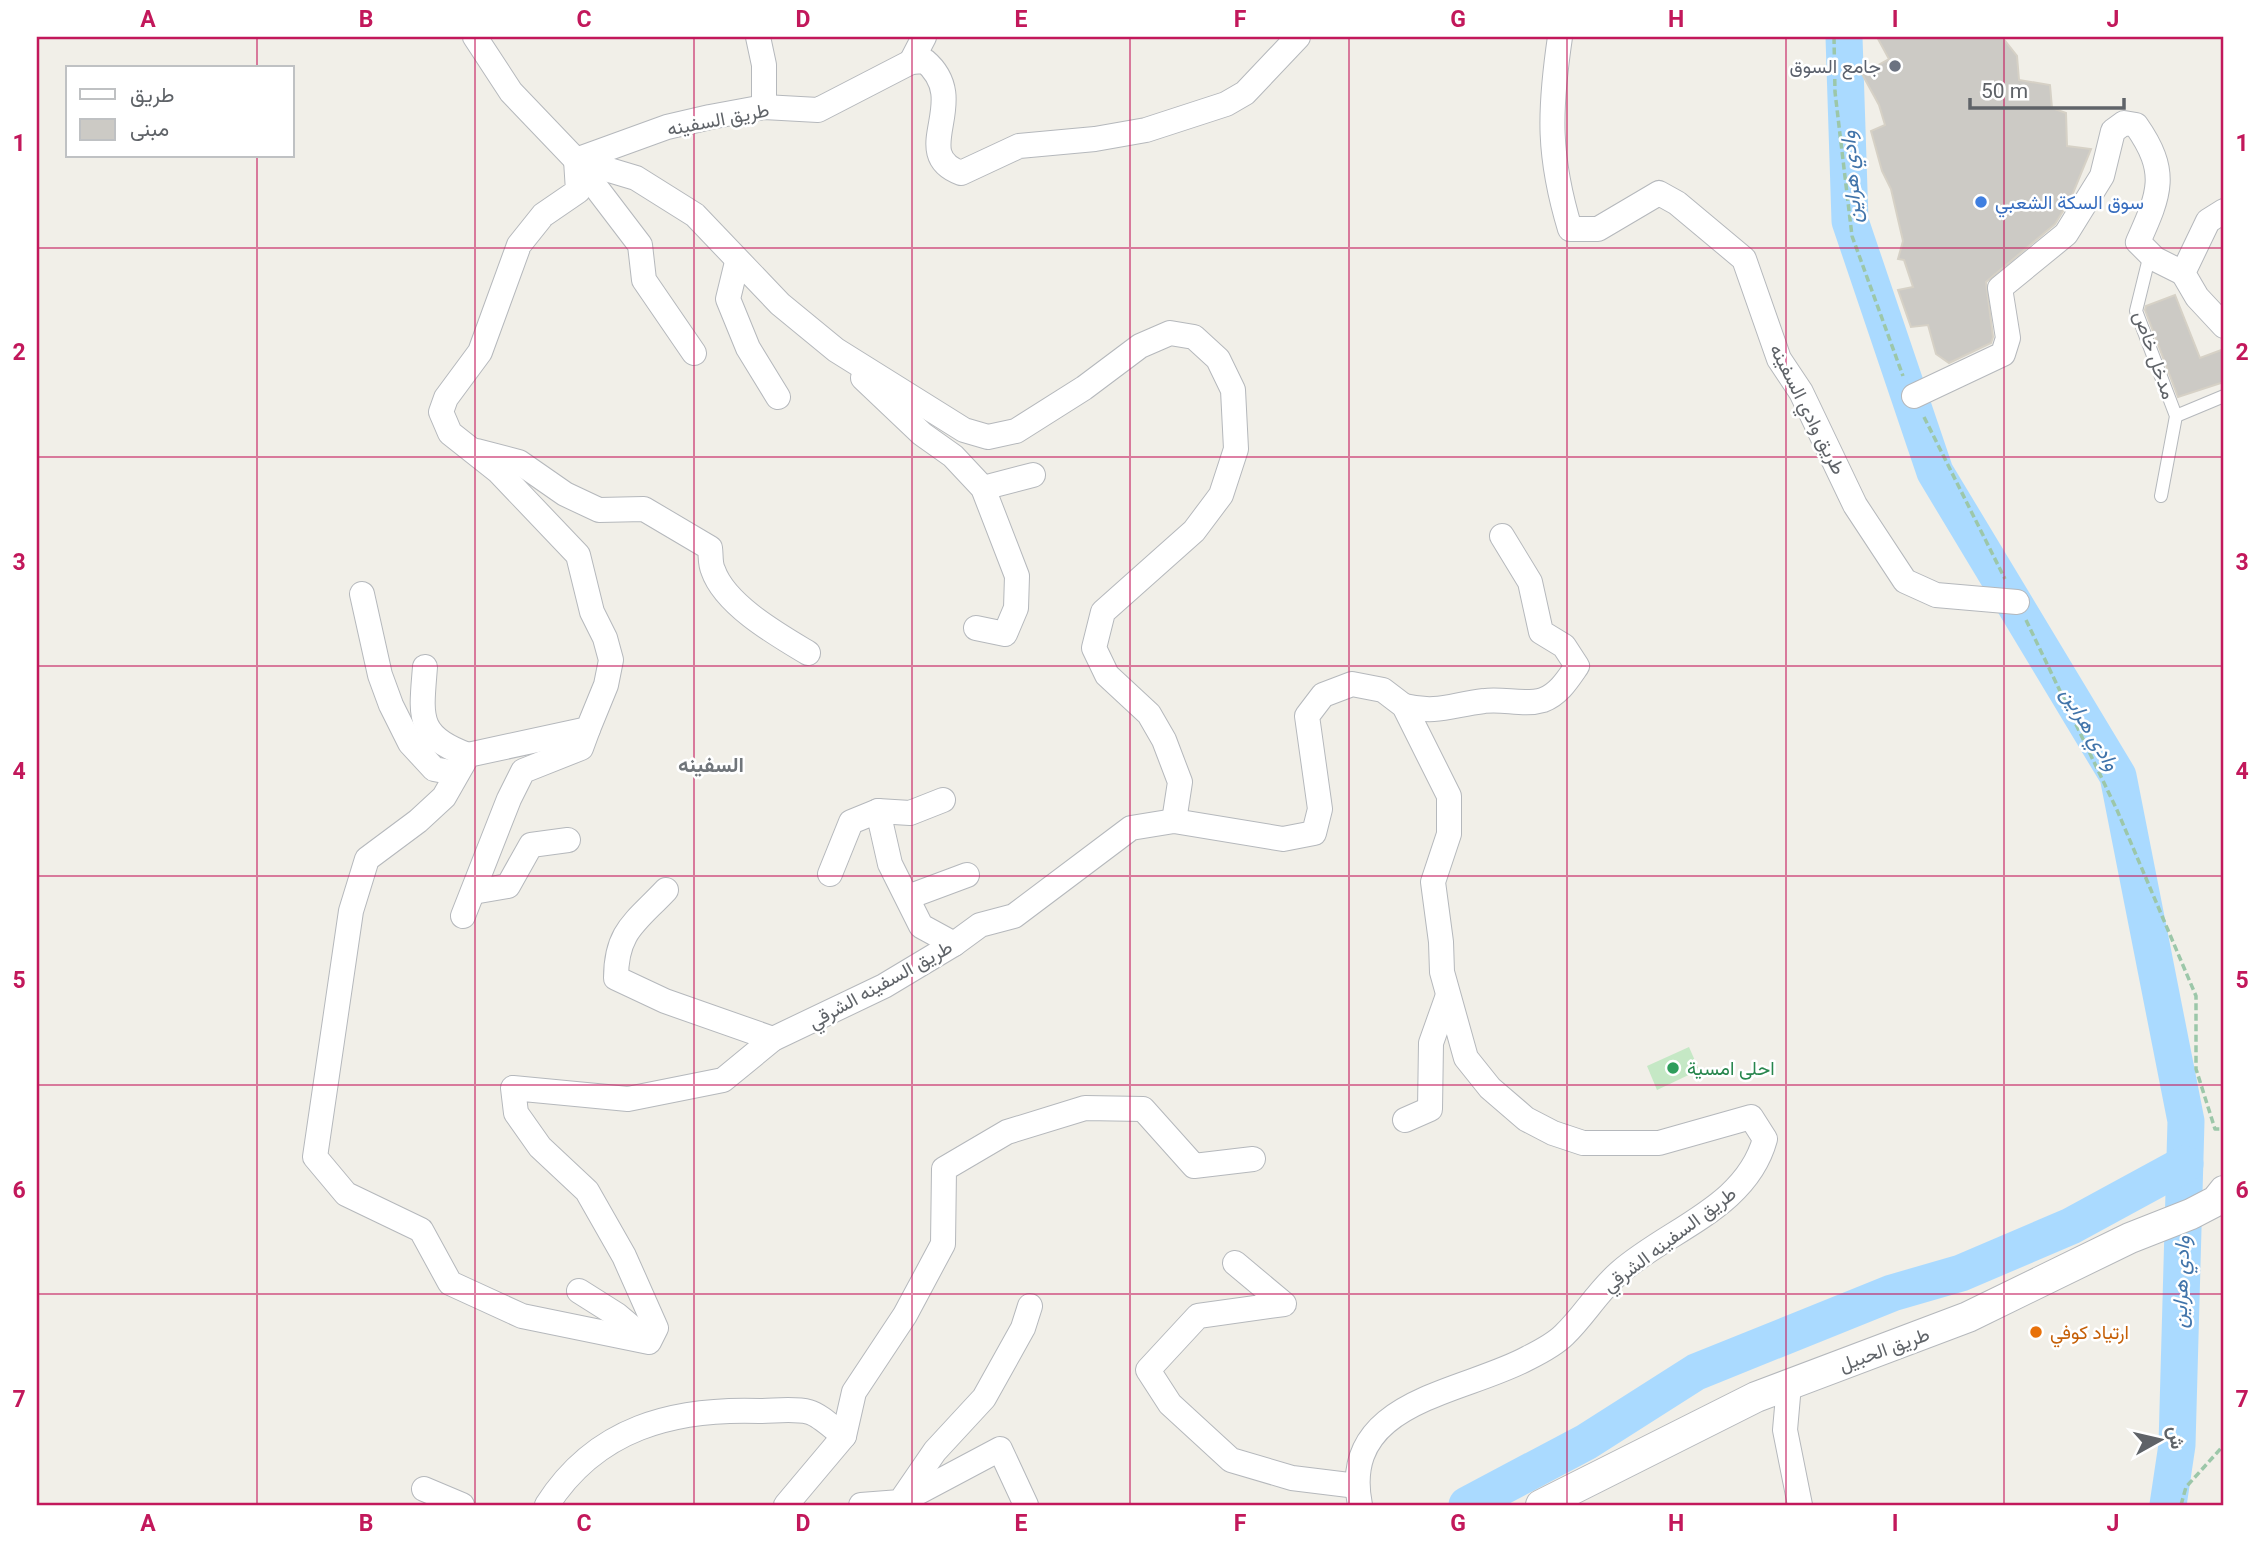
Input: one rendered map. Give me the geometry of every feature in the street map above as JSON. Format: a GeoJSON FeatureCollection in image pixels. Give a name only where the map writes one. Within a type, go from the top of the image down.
{"type":"FeatureCollection","features":[{"type":"Feature","properties":{"kind":"street"},"geometry":{"type":"LineString","coordinates":[[758,37],[764,65],[764,107]]}},
{"type":"Feature","properties":{"kind":"street"},"geometry":{"type":"LineString","coordinates":[[911,62],[924,37]]}},
{"type":"Feature","properties":{"kind":"street"},"geometry":{"type":"LineString","coordinates":[[911,62],[925,61],[936,70],[946,100],[936,145],[940,159],[948,168],[961,173],[1019,146],[1094,139],[1146,130],[1226,104],[1245,93],[1298,37]]}},
{"type":"Feature","properties":{"kind":"street","name":"طريق وادي السفينه"},"geometry":{"type":"LineString","coordinates":[[1560,37],[1550,136],[1556,181],[1570,229],[1598,229],[1659,193],[1677,203],[1744,259],[1779,359],[1801,392],[1855,505],[1905,581],[1936,595],[2017,602]]}},
{"type":"Feature","properties":{"kind":"street"},"geometry":{"type":"LineString","coordinates":[[481,41],[511,92],[576,160],[640,245],[644,280],[694,353]]}},
{"type":"Feature","properties":{"kind":"street","name":"طريق السفينه"},"geometry":{"type":"LineString","coordinates":[[576,160],[667,127],[764,107],[818,110],[911,62]]}},
{"type":"Feature","properties":{"kind":"street"},"geometry":{"type":"LineString","coordinates":[[1914,396],[2003,354],[2008,338],[2000,288],[2048,252],[2066,234],[2091,198],[2102,176],[2113,131],[2124,123],[2136,125],[2157,165],[2159,188],[2138,242],[2150,254],[2183,273],[2197,297],[2224,327]]}},
{"type":"Feature","properties":{"kind":"street"},"geometry":{"type":"LineString","coordinates":[[576,160],[636,178],[695,215],[780,304],[836,350],[922,434],[953,456],[983,488],[1017,576],[1016,608],[1005,634],[976,628]]}},
{"type":"Feature","properties":{"kind":"street"},"geometry":{"type":"LineString","coordinates":[[463,916],[509,799],[523,771],[581,748],[606,685],[611,660],[606,638],[592,612],[578,555],[498,471],[466,449],[450,433],[441,412],[443,405],[480,352],[519,246],[543,215],[578,191],[576,160]]}},
{"type":"Feature","properties":{"kind":"street"},"geometry":{"type":"LineString","coordinates":[[2183,273],[2208,221],[2224,211]]}},
{"type":"Feature","properties":{"kind":"street"},"geometry":{"type":"LineString","coordinates":[[737,262],[728,299],[748,348],[778,397]]}},
{"type":"Feature","properties":{"kind":"street"},"geometry":{"type":"LineString","coordinates":[[836,350],[964,430],[988,437],[1016,432],[1084,388],[1140,346],[1170,333],[1194,337],[1218,359],[1233,390],[1236,449],[1221,495],[1194,531],[1103,612],[1094,648],[1107,675],[1149,714],[1164,740],[1180,782],[1174,821]]}},
{"type":"Feature","properties":{"kind":"street"},"geometry":{"type":"LineString","coordinates":[[466,449],[519,462],[565,494],[599,510],[644,509],[699,539],[710,548],[712,570],[725,589],[764,626],[808,653]]}},
{"type":"Feature","properties":{"kind":"street"},"geometry":{"type":"LineString","coordinates":[[983,488],[1032,475]]}},
{"type":"Feature","properties":{"kind":"street"},"geometry":{"type":"LineString","coordinates":[[1404,706],[1429,712],[1486,700],[1518,703],[1544,699],[1564,686],[1577,666],[1564,646],[1541,632],[1530,582],[1502,536]]}},
{"type":"Feature","properties":{"kind":"street"},"geometry":{"type":"LineString","coordinates":[[362,594],[380,675],[391,705],[410,743],[434,769],[588,729]]}},
{"type":"Feature","properties":{"kind":"street"},"geometry":{"type":"LineString","coordinates":[[425,667],[422,699],[426,729],[461,764]]}},
{"type":"Feature","properties":{"kind":"street","name":"طريق السفينه الشرقي"},"geometry":{"type":"LineString","coordinates":[[649,1342],[656,1328],[624,1256],[587,1191],[540,1147],[516,1113],[513,1088],[628,1099],[723,1080],[773,1039],[853,1003],[954,944],[980,925],[1014,916],[1131,828],[1174,821],[1283,839],[1314,833],[1320,809],[1307,716],[1323,695],[1352,684],[1383,690],[1404,706],[1449,796],[1449,834],[1433,882],[1447,998],[1466,1058],[1490,1088],[1526,1119],[1553,1133],[1583,1143],[1659,1143],[1751,1117],[1765,1139],[1759,1161],[1725,1199],[1620,1271],[1589,1302],[1564,1336],[1527,1359],[1391,1416],[1368,1440],[1359,1496]]}},
{"type":"Feature","properties":{"kind":"street"},"geometry":{"type":"LineString","coordinates":[[461,764],[444,796],[418,821],[368,859],[352,911],[315,1157],[346,1194],[421,1230],[450,1283],[522,1316],[649,1342]]}},
{"type":"Feature","properties":{"kind":"street"},"geometry":{"type":"LineString","coordinates":[[830,874],[851,822],[878,811],[910,813],[943,800]]}},
{"type":"Feature","properties":{"kind":"street"},"geometry":{"type":"LineString","coordinates":[[878,811],[890,864],[920,926],[954,944]]}},
{"type":"Feature","properties":{"kind":"street"},"geometry":{"type":"LineString","coordinates":[[473,892],[508,886],[531,845],[568,840]]}},
{"type":"Feature","properties":{"kind":"street"},"geometry":{"type":"LineString","coordinates":[[908,897],[967,875]]}},
{"type":"Feature","properties":{"kind":"street"},"geometry":{"type":"LineString","coordinates":[[666,890],[627,928],[616,953],[616,978],[666,1001],[773,1039]]}},
{"type":"Feature","properties":{"kind":"street"},"geometry":{"type":"LineString","coordinates":[[1405,1120],[1430,1109],[1431,1044],[1447,998]]}},
{"type":"Feature","properties":{"kind":"street"},"geometry":{"type":"LineString","coordinates":[[786,1505],[844,1436],[854,1392],[905,1315],[943,1244],[944,1169],[1006,1132],[1085,1108],[1143,1109],[1194,1166],[1253,1160]]}},
{"type":"Feature","properties":{"kind":"street","name":"طريق الحبيل"},"geometry":{"type":"LineString","coordinates":[[1541,1505],[1700,1424],[1790,1385],[1968,1317],[2220,1196]]}},
{"type":"Feature","properties":{"kind":"street"},"geometry":{"type":"LineString","coordinates":[[1235,1263],[1284,1304],[1198,1316],[1147,1370],[1170,1404],[1231,1460],[1359,1496]]}},
{"type":"Feature","properties":{"kind":"street"},"geometry":{"type":"LineString","coordinates":[[579,1291],[617,1315],[649,1342]]}},
{"type":"Feature","properties":{"kind":"street"},"geometry":{"type":"LineString","coordinates":[[900,1502],[935,1451],[984,1398],[1023,1328],[1030,1306]]}},
{"type":"Feature","properties":{"kind":"street"},"geometry":{"type":"LineString","coordinates":[[1790,1385],[1785,1430],[1800,1505]]}},
{"type":"Feature","properties":{"kind":"street"},"geometry":{"type":"LineString","coordinates":[[547,1505],[561,1483],[612,1438],[683,1414],[748,1410],[810,1412],[844,1436]]}},
{"type":"Feature","properties":{"kind":"street"},"geometry":{"type":"LineString","coordinates":[[861,1505],[900,1502],[1000,1449],[1026,1505]]}},
{"type":"Feature","properties":{"kind":"street"},"geometry":{"type":"LineString","coordinates":[[424,1489],[462,1505]]}},
{"type":"Feature","properties":{"kind":"lane","name":"مدخل خاص"},"geometry":{"type":"LineString","coordinates":[[2150,254],[2136,311],[2176,416],[2161,496]]}},
{"type":"Feature","properties":{"kind":"lane","name":"مدخل خاص"},"geometry":{"type":"LineString","coordinates":[[2176,416],[2224,396]]}},
{"type":"Feature","properties":{"kind":"path"},"geometry":{"type":"LineString","coordinates":[[2181,1505],[2186,1488],[2224,1445]]}},
{"type":"Feature","properties":{"kind":"green space","name":"احلى امسية"},"geometry":{"type":"Polygon","coordinates":[[[1689,1047],[1699,1070],[1657,1090],[1647,1066],[1689,1047]]]}},
{"type":"Feature","properties":{"kind":"building","name":"سوق السكة الشعبي"},"geometry":{"type":"Polygon","coordinates":[[[1877,37],[2002,37],[2017,56],[2019,80],[2050,85],[2052,108],[2066,113],[2067,146],[2091,149],[2071,198],[2055,224],[1986,282],[1993,337],[1991,343],[1949,363],[1936,354],[1928,325],[1911,327],[1898,290],[1913,287],[1904,260],[1898,259],[1903,241],[1891,189],[1882,171],[1871,131],[1885,125],[1879,105],[1862,74],[1889,59],[1877,37]]]}},
{"type":"Feature","properties":{"kind":"building"},"geometry":{"type":"Polygon","coordinates":[[[2175,295],[2200,358],[2224,349],[2224,382],[2178,397],[2145,310],[2146,306],[2175,295]]]}},
{"type":"Feature","properties":{"kind":"waterway","name":"وادي هراين"},"geometry":{"type":"LineString","coordinates":[[1844,37],[1850,221],[1935,472],[2118,776],[2186,1121],[2177,1445],[2168,1505]]}},
{"type":"Feature","properties":{"kind":"waterway"},"geometry":{"type":"LineString","coordinates":[[1467,1505],[1586,1442],[1696,1372],[1892,1293],[1961,1273],[2071,1226],[2185,1164]]}},
{"type":"Feature","properties":{"kind":"place","name":"جامع السوق"},"geometry":{"type":"Point","coordinates":[1895,66]}},
{"type":"Feature","properties":{"kind":"place","name":"سوق السكة الشعبي"},"geometry":{"type":"Point","coordinates":[1981,202]}},
{"type":"Feature","properties":{"kind":"place","name":"احلى امسية"},"geometry":{"type":"Point","coordinates":[1673,1068]}},
{"type":"Feature","properties":{"kind":"place","name":"ارتياد كوفي"},"geometry":{"type":"Point","coordinates":[2036,1332]}},
{"type":"Feature","properties":{"kind":"district","name":"السفينه"},"geometry":{"type":"Point","coordinates":[711,765]}}]}
